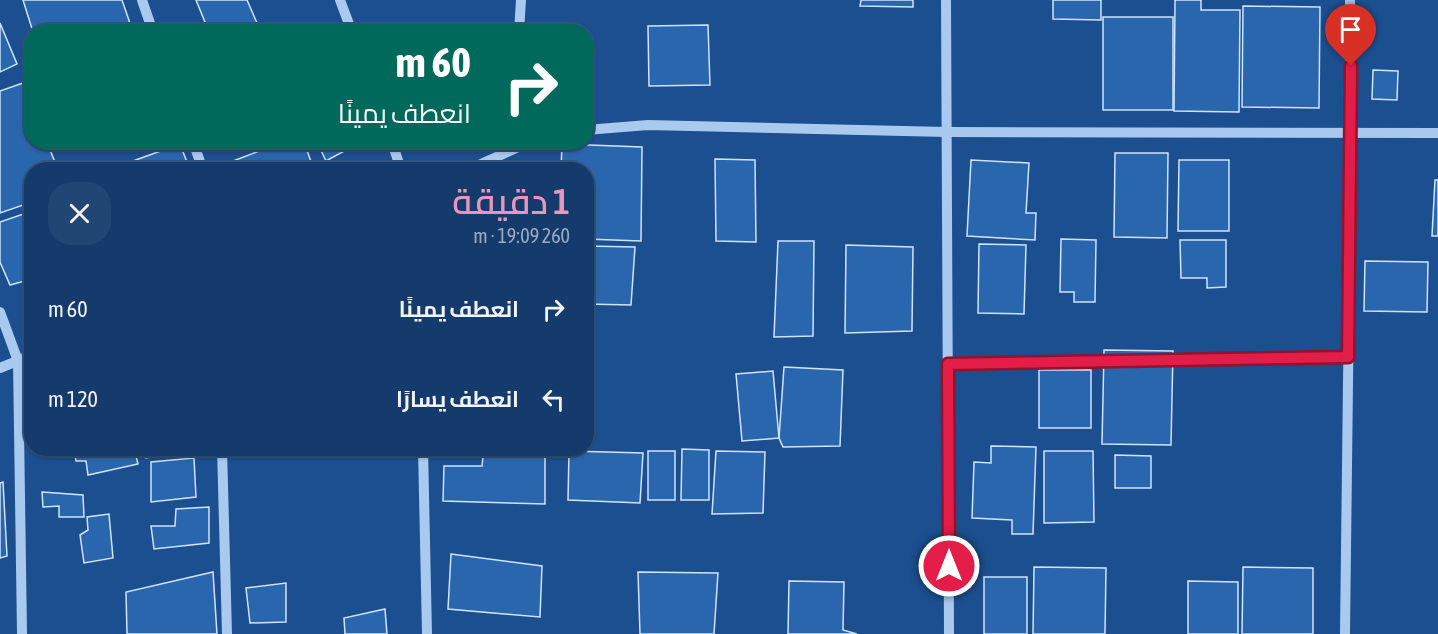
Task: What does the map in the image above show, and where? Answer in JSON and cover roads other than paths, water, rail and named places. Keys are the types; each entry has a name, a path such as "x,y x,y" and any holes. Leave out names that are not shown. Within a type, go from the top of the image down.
{"street":[{"path":"142,0 150,24"},
{"path":"340,0 349,24"},
{"path":"520,24 521,0"},
{"path":"946,0 950,634"},
{"path":"1345,634 1351,132 1350,0"},
{"path":"594,129 648,125 947,132 1438,133"},
{"path":"496,157 497,150"},
{"path":"485,162 511,150"},
{"path":"0,312 18,361 22,634"},
{"path":"948,364 1348,357"},
{"path":"0,368 24,358"},
{"path":"222,456 227,634"},
{"path":"423,456 427,634"}]}
